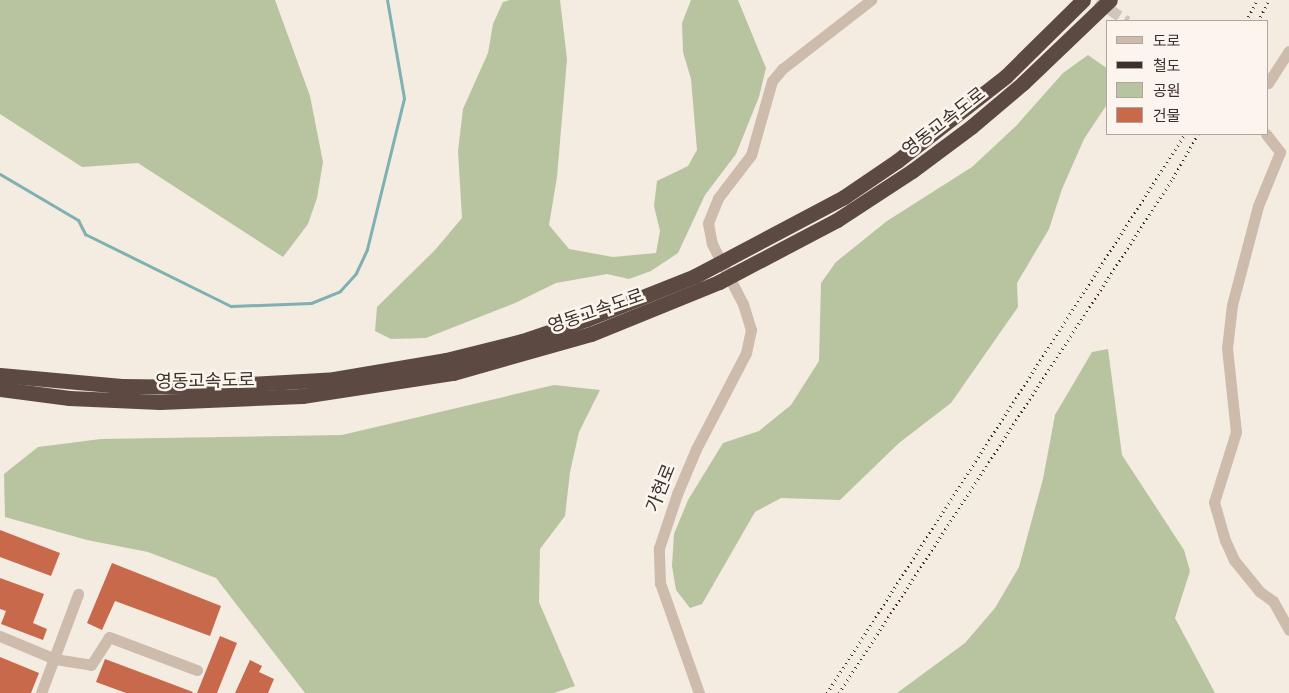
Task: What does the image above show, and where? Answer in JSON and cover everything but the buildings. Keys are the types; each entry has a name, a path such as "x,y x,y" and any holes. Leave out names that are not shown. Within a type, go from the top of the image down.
{"highway":[{"name":"영동고속도로","path":"0,375 113,386 197,387 334,379 446,360 522,341 587,319 696,276 844,197 897,161 1006,76 1084,0"},
{"name":"영동고속도로","path":"0,389 69,398 160,402 302,396 453,373 591,334 719,282 837,220 912,171 971,127 1023,83 1110,0"}],"street":[{"name":"가현로","path":"699,693 660,583 659,548 665,524 696,449 746,353 751,330 743,304 712,244 708,223 718,198 751,155 772,81 782,69 871,0"},
{"path":"1269,81 1289,51"},
{"path":"1267,135 1280,152 1253,222 1232,305 1227,348 1236,432 1214,502 1224,540 1234,560 1259,591 1273,601 1289,630"},
{"path":"41,693 78,594"},
{"path":"0,636 55,659 91,666 109,637 197,670"}],"green space":[{"path":"0,0 275,0 310,96 323,162 317,198 308,224 283,257 138,163 82,167 0,114"},
{"path":"510,0 560,0 567,59 557,177 549,225 569,249 613,257 656,253 660,231 654,206 657,181 688,166 697,150 691,79 683,52 682,23 691,0 738,0 766,68 759,97 736,154 705,195 678,253 651,271 629,279 607,274 556,283 515,303 426,338 391,339 375,331 377,307 435,250 462,218 458,151 463,109 488,53 493,24 503,2"},
{"path":"1088,55 1106,68 1106,106 1084,139 1062,189 1049,229 1017,283 1018,307 951,403 899,443 840,500 781,498 755,512 702,604 690,608 676,590 672,566 674,534 688,500 723,443 759,431 791,405 819,361 821,283 836,262 887,221 972,167 1016,126 1063,73"},
{"path":"1108,349 1122,455 1184,550 1190,571 1175,618 1215,693 897,693 965,643 995,608 1019,567 1043,479 1055,415 1092,352"},
{"path":"554,385 600,390 579,432 570,472 565,516 540,549 539,602 575,686 554,693 305,693 216,578 148,552 87,540 5,517 4,474 38,447 101,439 342,435"}],"waterway":[{"path":"0,174 78,220 85,234 231,306 311,303 340,291 356,273 367,249 404,98 387,0"}],"tunnel":[{"path":"1097,0 1126,20"}],"railway":[{"path":"1247,20 1257,0"},
{"path":"1259,20 1269,0"},
{"path":"827,693 1184,135"},
{"path":"839,693 1173,178 1197,135"}]}
